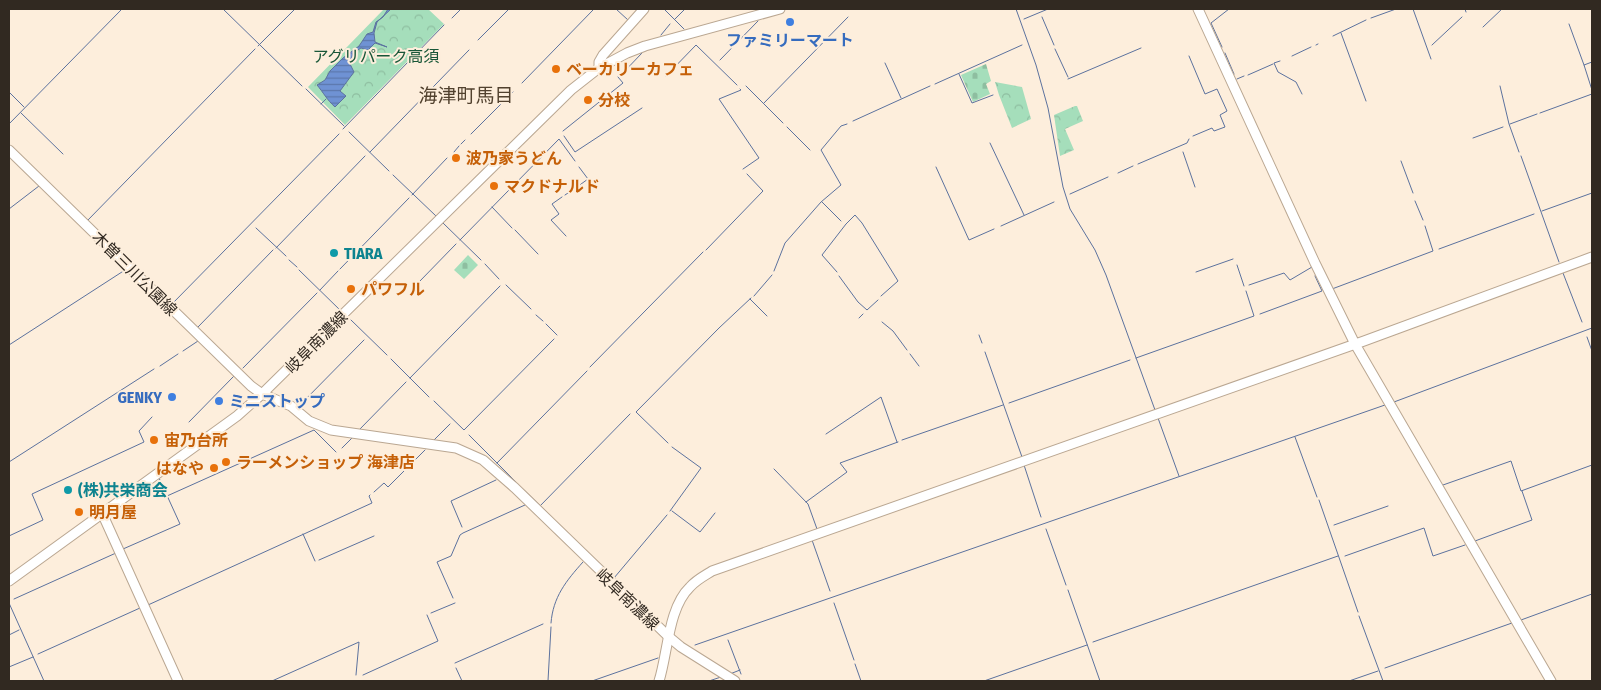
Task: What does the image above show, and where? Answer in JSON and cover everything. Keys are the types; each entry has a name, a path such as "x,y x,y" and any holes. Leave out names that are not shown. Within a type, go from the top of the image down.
{"street":[{"path":"599,68 599,62 603,55 644,9"},
{"name":"岐阜南濃線","path":"735,681 669,638 515,488 483,460 465,451 438,444 331,430 308,421 291,406 262,394 566,95 599,68 645,46 780,9"},
{"path":"1198,9 1319,272 1355,344 1551,681"},
{"name":"木曽三川公園線","path":"9,150 251,386 262,394"},
{"path":"659,681 680,600 693,584 712,571 1355,344 1592,257"},
{"path":"9,581 237,416 262,394"},
{"path":"102,513 178,681"}],"green space":[{"name":"アグリパーク高須","path":"384,9 428,9 444,24 345,125 308,87"},
{"path":"986,64 991,81 986,84 990,94 973,102 961,75"},
{"path":"995,82 1022,87 1031,119 1012,128"},
{"path":"1077,106 1083,121 1065,129 1074,150 1060,156 1054,115"},
{"path":"468,255 478,265 464,279 454,270"}],"water":[{"path":"380,19 377,22 374,33 375,42 387,47 375,43 368,50 361,48 353,53 350,64 354,72 340,91 346,96 335,107 317,85 325,80 330,71 343,58 359,46 367,34 373,32 376,22"}],"waterway":[{"path":"9,124 122,9"},
{"path":"223,9 302,86"},
{"path":"258,46 295,9"},
{"path":"452,18 461,9"},
{"path":"478,40 509,9"},
{"path":"522,83 594,9"},
{"path":"616,9 628,20"},
{"path":"664,9 684,29"},
{"path":"675,19 685,9"},
{"path":"1016,9 1036,65 1048,108 1063,187 1070,209 1095,250 1106,275 1155,410"},
{"path":"1024,19 1048,9"},
{"path":"1222,47 1211,23 1229,9"},
{"path":"1371,18 1396,9"},
{"path":"1413,9 1431,59"},
{"path":"1483,27 1502,9"},
{"path":"764,103 848,17"},
{"path":"1042,17 1054,45"},
{"path":"1432,45 1462,17"},
{"path":"1333,36 1366,20"},
{"path":"720,60 758,21"},
{"path":"661,35 670,24"},
{"path":"1569,24 1584,65"},
{"path":"343,129 444,25"},
{"path":"1341,33 1366,101"},
{"path":"666,76 696,45 737,85"},
{"path":"935,84 1022,45"},
{"path":"1292,56 1311,47"},
{"path":"1068,79 1141,48"},
{"path":"88,220 255,49"},
{"path":"1055,49 1068,77"},
{"path":"370,152 469,50"},
{"path":"621,75 642,53"},
{"path":"1225,53 1234,74"},
{"path":"1189,56 1205,94 1217,89 1227,111 1220,115 1225,127 1214,131 1212,128 1193,136"},
{"path":"1280,61 1274,63 1278,72 1296,82 1302,94"},
{"path":"1592,62 1584,65 1592,90"},
{"path":"885,63 901,98"},
{"path":"1248,75 1273,64"},
{"path":"959,74 972,103 993,95"},
{"path":"1237,79 1244,76"},
{"path":"563,131 623,83 618,77"},
{"path":"746,86 783,123"},
{"path":"853,121 930,86"},
{"path":"1500,86 1509,124 1519,152"},
{"path":"306,89 344,126"},
{"path":"740,89 719,99 759,158 743,169"},
{"path":"9,92 24,107"},
{"path":"471,134 513,92"},
{"path":"1540,113 1592,94"},
{"path":"321,104 326,99"},
{"path":"564,136 575,152 642,108"},
{"path":"21,113 63,154"},
{"path":"1510,124 1537,114"},
{"path":"774,271 785,243 821,202 841,185 821,150 841,126 847,124"},
{"path":"787,127 810,150"},
{"path":"1473,138 1503,127"},
{"path":"349,132 389,171"},
{"path":"173,303 339,134"},
{"path":"460,240 559,139 575,161"},
{"path":"1138,164 1187,143 1189,139"},
{"path":"461,144 465,140"},
{"path":"990,143 1024,215"},
{"path":"454,152 459,146"},
{"path":"1183,152 1195,187"},
{"path":"276,248 365,156"},
{"path":"1521,156 1559,262"},
{"path":"412,195 447,158"},
{"path":"1401,161 1413,193"},
{"path":"1118,173 1133,166"},
{"path":"577,187 588,179 579,167"},
{"path":"936,167 969,240 994,229"},
{"path":"706,250 763,191 747,174"},
{"path":"393,175 436,216"},
{"path":"1070,194 1108,177"},
{"path":"9,209 39,186"},
{"path":"565,195 574,189"},
{"path":"1542,211 1592,193"},
{"path":"562,197 552,204 559,214 551,220 566,236"},
{"path":"340,269 409,198"},
{"path":"1415,201 1423,220"},
{"path":"822,202 841,221"},
{"path":"1001,226 1054,202"},
{"path":"492,207 512,228"},
{"path":"1439,249 1534,214"},
{"path":"837,272 822,255 855,215 898,281 881,296"},
{"path":"443,223 481,260"},
{"path":"1332,289 1433,251 1425,226"},
{"path":"256,228 286,256"},
{"path":"515,230 538,254"},
{"path":"419,282 456,244"},
{"path":"198,327 273,250"},
{"path":"590,367 703,252"},
{"path":"1196,272 1233,259"},
{"path":"289,260 297,267"},
{"path":"485,264 499,279"},
{"path":"1237,265 1244,286"},
{"path":"1249,285 1284,273 1290,280 1312,267"},
{"path":"9,345 125,270"},
{"path":"299,270 341,311"},
{"path":"320,290 338,271"},
{"path":"1563,273 1582,322"},
{"path":"754,296 772,275"},
{"path":"839,276 858,302 867,310 878,300"},
{"path":"1260,314 1322,291 1315,276"},
{"path":"506,285 531,309"},
{"path":"410,378 500,286"},
{"path":"1136,358 1254,316 1246,291"},
{"path":"243,368 317,293"},
{"path":"668,443 636,412 751,298"},
{"path":"750,299 767,316"},
{"path":"859,318 863,314"},
{"path":"536,315 543,321"},
{"path":"351,320 387,355"},
{"path":"882,322 893,331 907,350"},
{"path":"546,324 557,335"},
{"path":"1394,402 1592,328"},
{"path":"979,335 982,343"},
{"path":"1587,337 1592,351"},
{"path":"434,401 464,430 554,339"},
{"path":"298,407 364,340"},
{"path":"183,351 198,341"},
{"path":"985,352 1022,457"},
{"path":"160,366 178,354"},
{"path":"910,354 919,366"},
{"path":"391,359 429,397"},
{"path":"1009,403 1130,360"},
{"path":"9,462 154,369"},
{"path":"497,463 587,371"},
{"path":"189,422 234,376"},
{"path":"360,429 406,382"},
{"path":"826,434 881,397 897,442"},
{"path":"902,440 1003,405"},
{"path":"695,645 1385,405"},
{"path":"540,506 630,414"},
{"path":"9,536 43,520 32,494 144,442 139,431 152,417"},
{"path":"1158,418 1179,476"},
{"path":"434,440 450,424"},
{"path":"167,496 314,430 336,452"},
{"path":"469,435 516,482"},
{"path":"1295,437 1317,497"},
{"path":"342,448 352,438"},
{"path":"806,502 847,472 840,463 898,442"},
{"path":"670,511 701,468 672,447"},
{"path":"374,492 384,483 388,487 425,450"},
{"path":"1443,485 1511,461 1521,491 1592,465"},
{"path":"1024,465 1041,517"},
{"path":"774,469 808,504 817,529"},
{"path":"123,549 180,524 159,478 150,484"},
{"path":"462,527 451,501 496,480"},
{"path":"521,487 559,524"},
{"path":"1475,541 1532,520 1522,491"},
{"path":"112,512 140,492"},
{"path":"148,605 372,503 370,495"},
{"path":"1319,500 1358,612"},
{"path":"453,598 437,562 451,556 460,535 463,533 525,505"},
{"path":"1334,525 1388,506"},
{"path":"672,511 700,532 715,513"},
{"path":"614,578 667,515"},
{"path":"9,586 99,521"},
{"path":"1345,556 1424,528 1433,556 1465,545"},
{"path":"564,529 584,549"},
{"path":"1046,529 1066,585"},
{"path":"303,534 315,561"},
{"path":"319,560 374,536"},
{"path":"812,540 830,591"},
{"path":"14,599 116,553"},
{"path":"1093,642 1338,556"},
{"path":"551,623 554,605 561,590 583,562"},
{"path":"1068,590 1100,681"},
{"path":"1521,620 1592,594"},
{"path":"9,603 44,681"},
{"path":"431,613 455,603"},
{"path":"834,603 854,660"},
{"path":"38,654 140,608"},
{"path":"363,675 438,641 427,615"},
{"path":"1359,616 1383,681"},
{"path":"1385,668 1512,623"},
{"path":"455,663 543,624"},
{"path":"548,681 551,627"},
{"path":"9,635 19,630"},
{"path":"728,640 741,674"},
{"path":"272,681 359,642 356,675"},
{"path":"984,681 1087,645"},
{"path":"9,667 33,657"},
{"path":"592,681 658,658"},
{"path":"855,664 861,681"},
{"path":"456,668 462,681"},
{"path":"730,674 740,670"},
{"path":"1349,681 1378,671"},
{"path":"709,681 721,677"}],"place":[{"name":"ファミリーマート","path":"790,22"},
{"name":"ベーカリーカフェ","path":"556,69"},
{"name":"分校","path":"588,100"},
{"name":"波乃家うどん","path":"456,158"},
{"name":"マクドナルド","path":"494,186"},
{"name":"TIARA","path":"334,253"},
{"name":"パワフル","path":"351,289"},
{"name":"GENKY","path":"172,397"},
{"name":"ミニストップ","path":"219,401"},
{"name":"宙乃台所","path":"154,440"},
{"name":"ラーメンショップ 海津店","path":"226,462"},
{"name":"はなや","path":"214,468"},
{"name":"(株)共栄商会","path":"68,490"},
{"name":"明月屋","path":"79,512"}],"district":[{"name":"海津町馬目","path":"466,95"}]}
